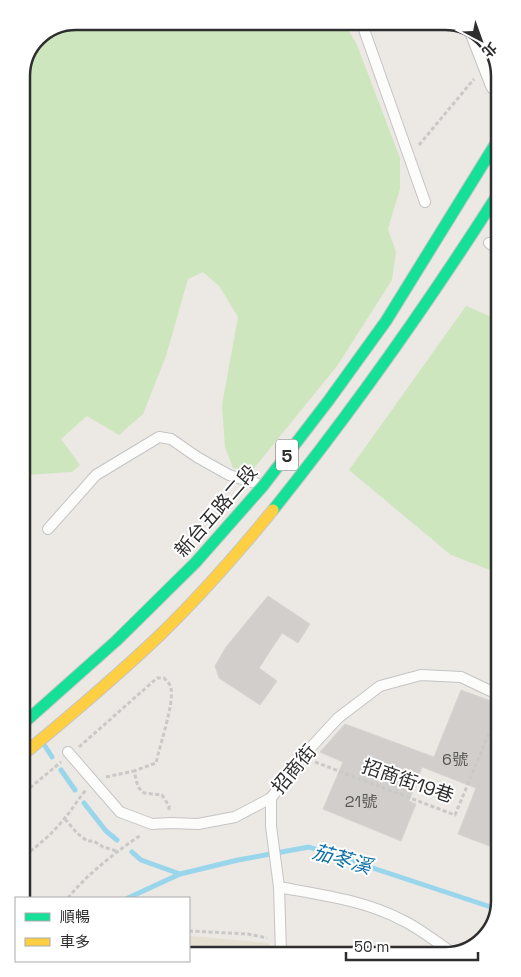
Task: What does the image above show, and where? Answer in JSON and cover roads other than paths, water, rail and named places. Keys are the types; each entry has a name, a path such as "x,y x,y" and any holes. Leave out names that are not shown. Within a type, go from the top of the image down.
{"main road":[{"name":"新台五路二段","path":"30,717 116,640 190,568 263,486 329,400 386,321 491,151"},
{"name":"5","path":"30,749 108,683 180,615 264,522 385,363 491,206"}],"street":[{"path":"483,51 490,66"}],"lane":[{"path":"364,30 425,202"},
{"path":"48,529 96,475 159,437 172,439 197,457 229,474 263,486"},
{"name":"招商街","path":"69,754 120,812 152,824 198,824 234,817 271,798 303,756 338,718 380,686 421,675 461,677 491,691"},
{"path":"271,798 271,826 279,887 280,947"},
{"path":"279,887 342,899 371,907 402,920 443,947"}],"waterway":[{"path":"45,746 52,757"},
{"path":"61,770 75,790"},
{"path":"84,803 106,831 117,840"},
{"name":"茄苳溪","path":"130,897 180,874 238,860 309,847 491,907"},
{"path":"132,852 141,860 180,874"}]}
